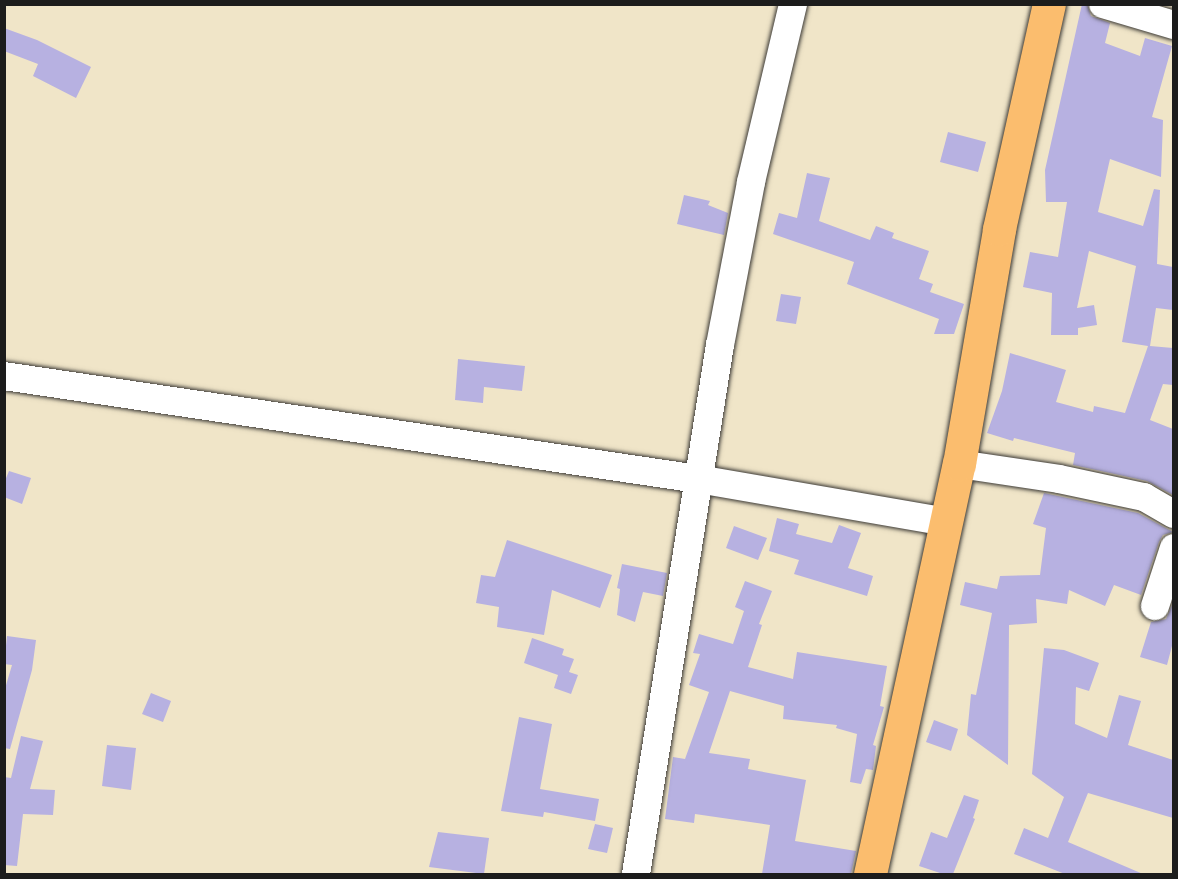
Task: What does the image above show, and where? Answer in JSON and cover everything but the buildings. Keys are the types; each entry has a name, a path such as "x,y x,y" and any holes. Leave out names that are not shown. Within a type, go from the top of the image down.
{"main road":[{"path":"870,874 959,464 999,229 1049,4"}],"street":[{"path":"636,874 698,478 751,182 793,4"},
{"path":"1103,4 1173,26"},
{"path":"4,376 698,478 946,522"},
{"path":"959,464 1059,479 1144,497 1173,514"},
{"path":"1155,606 1173,548"}]}
